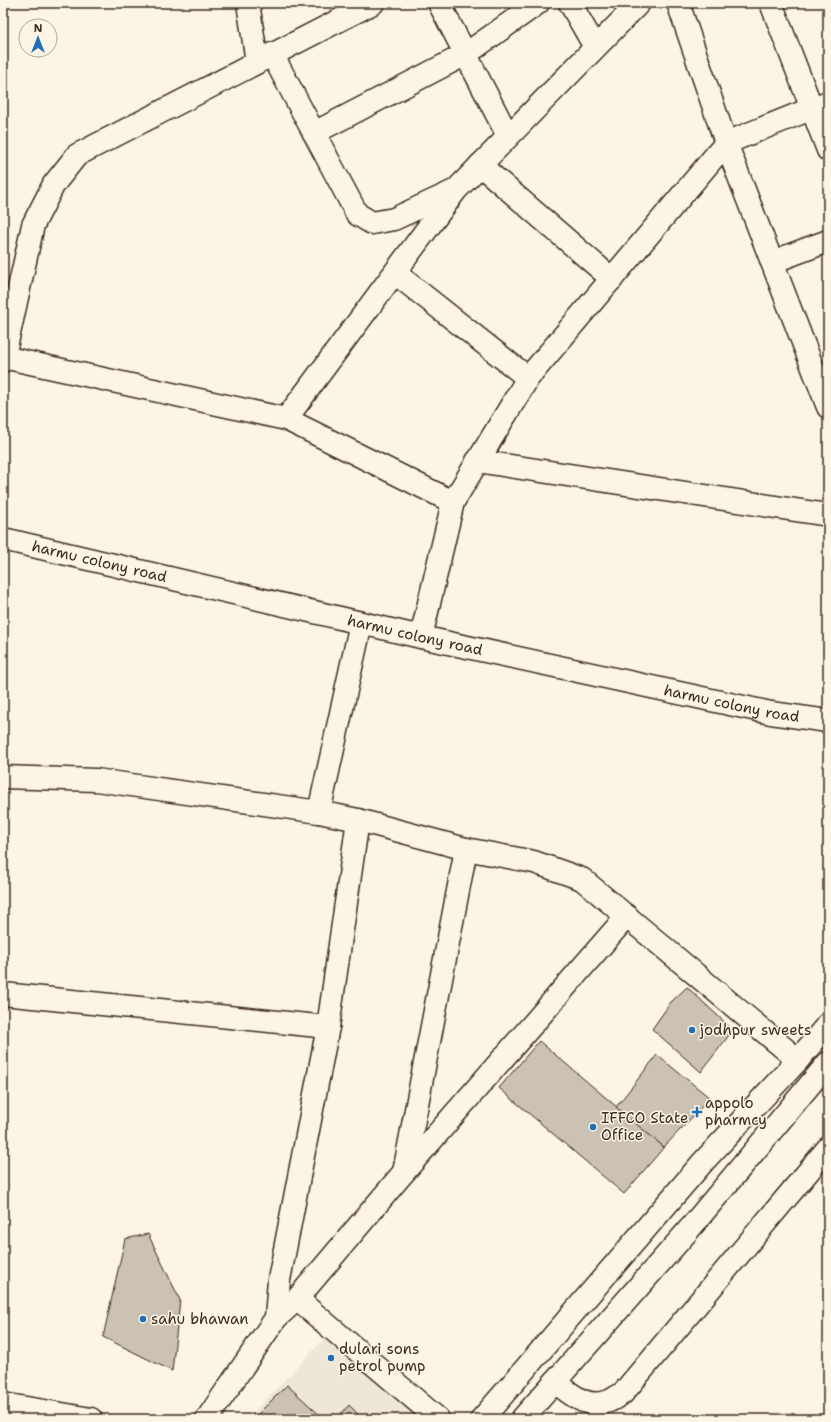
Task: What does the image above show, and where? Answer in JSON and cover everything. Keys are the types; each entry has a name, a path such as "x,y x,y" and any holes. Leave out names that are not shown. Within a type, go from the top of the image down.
{"street":[{"path":"248,3 265,58 314,133 357,214 372,223 394,219 456,190"},
{"path":"373,3 77,155 54,184 33,225 3,359 286,419 453,502"},
{"path":"439,3 508,136"},
{"path":"314,133 466,54 538,3"},
{"path":"570,3 595,47"},
{"path":"286,419 456,190 639,3"},
{"path":"772,3 820,105 828,150"},
{"path":"683,5 726,143 827,402"},
{"path":"421,637 453,502 528,378 726,143 820,105"},
{"path":"480,165 612,279"},
{"path":"772,262 828,241"},
{"path":"395,273 528,378"},
{"path":"477,461 828,515"},
{"name":"harmu colony road","path":"3,539 421,637 771,713 828,721"},
{"path":"319,812 362,622"},
{"path":"3,777 96,780 319,812 358,820 466,849 534,862 582,879 798,1060"},
{"path":"276,1318 279,1280 328,1027 358,820"},
{"path":"404,1172 466,849"},
{"path":"207,1419 276,1318 297,1298 404,1172 627,916"},
{"path":"3,994 328,1027"},
{"path":"482,1419 704,1162 798,1060 828,1024"},
{"path":"522,1419 686,1233 828,1063"},
{"path":"555,1382 584,1402 596,1404 608,1402 623,1394 828,1148"},
{"path":"297,1298 438,1419"},
{"path":"3,1404 91,1419"}],"shaded area":[{"name":"dulari sons petrol pump","path":"329,1334 430,1419 247,1419"}],"building":[{"name":"jodhpur sweets","path":"687,987 733,1030 701,1072 652,1029 671,1002"},
{"name":"IFFCO State Office","path":"539,1041 664,1147 624,1194 499,1088"},
{"path":"657,1055 710,1098 664,1147 616,1107"},
{"name":"sahu bhawan","path":"148,1234 180,1300 172,1371 103,1337 125,1239"},
{"path":"287,1385 324,1419 263,1419 258,1414"},
{"path":"349,1405 359,1415 356,1419 336,1419"}],"place":[{"name":"jodhpur sweets","path":"692,1030"},
{"name":"appolo pharmcy","path":"697,1112"},
{"name":"IFFCO State Office","path":"593,1127"},
{"name":"sahu bhawan","path":"143,1319"},
{"name":"dulari sons petrol pump","path":"331,1358"}]}
